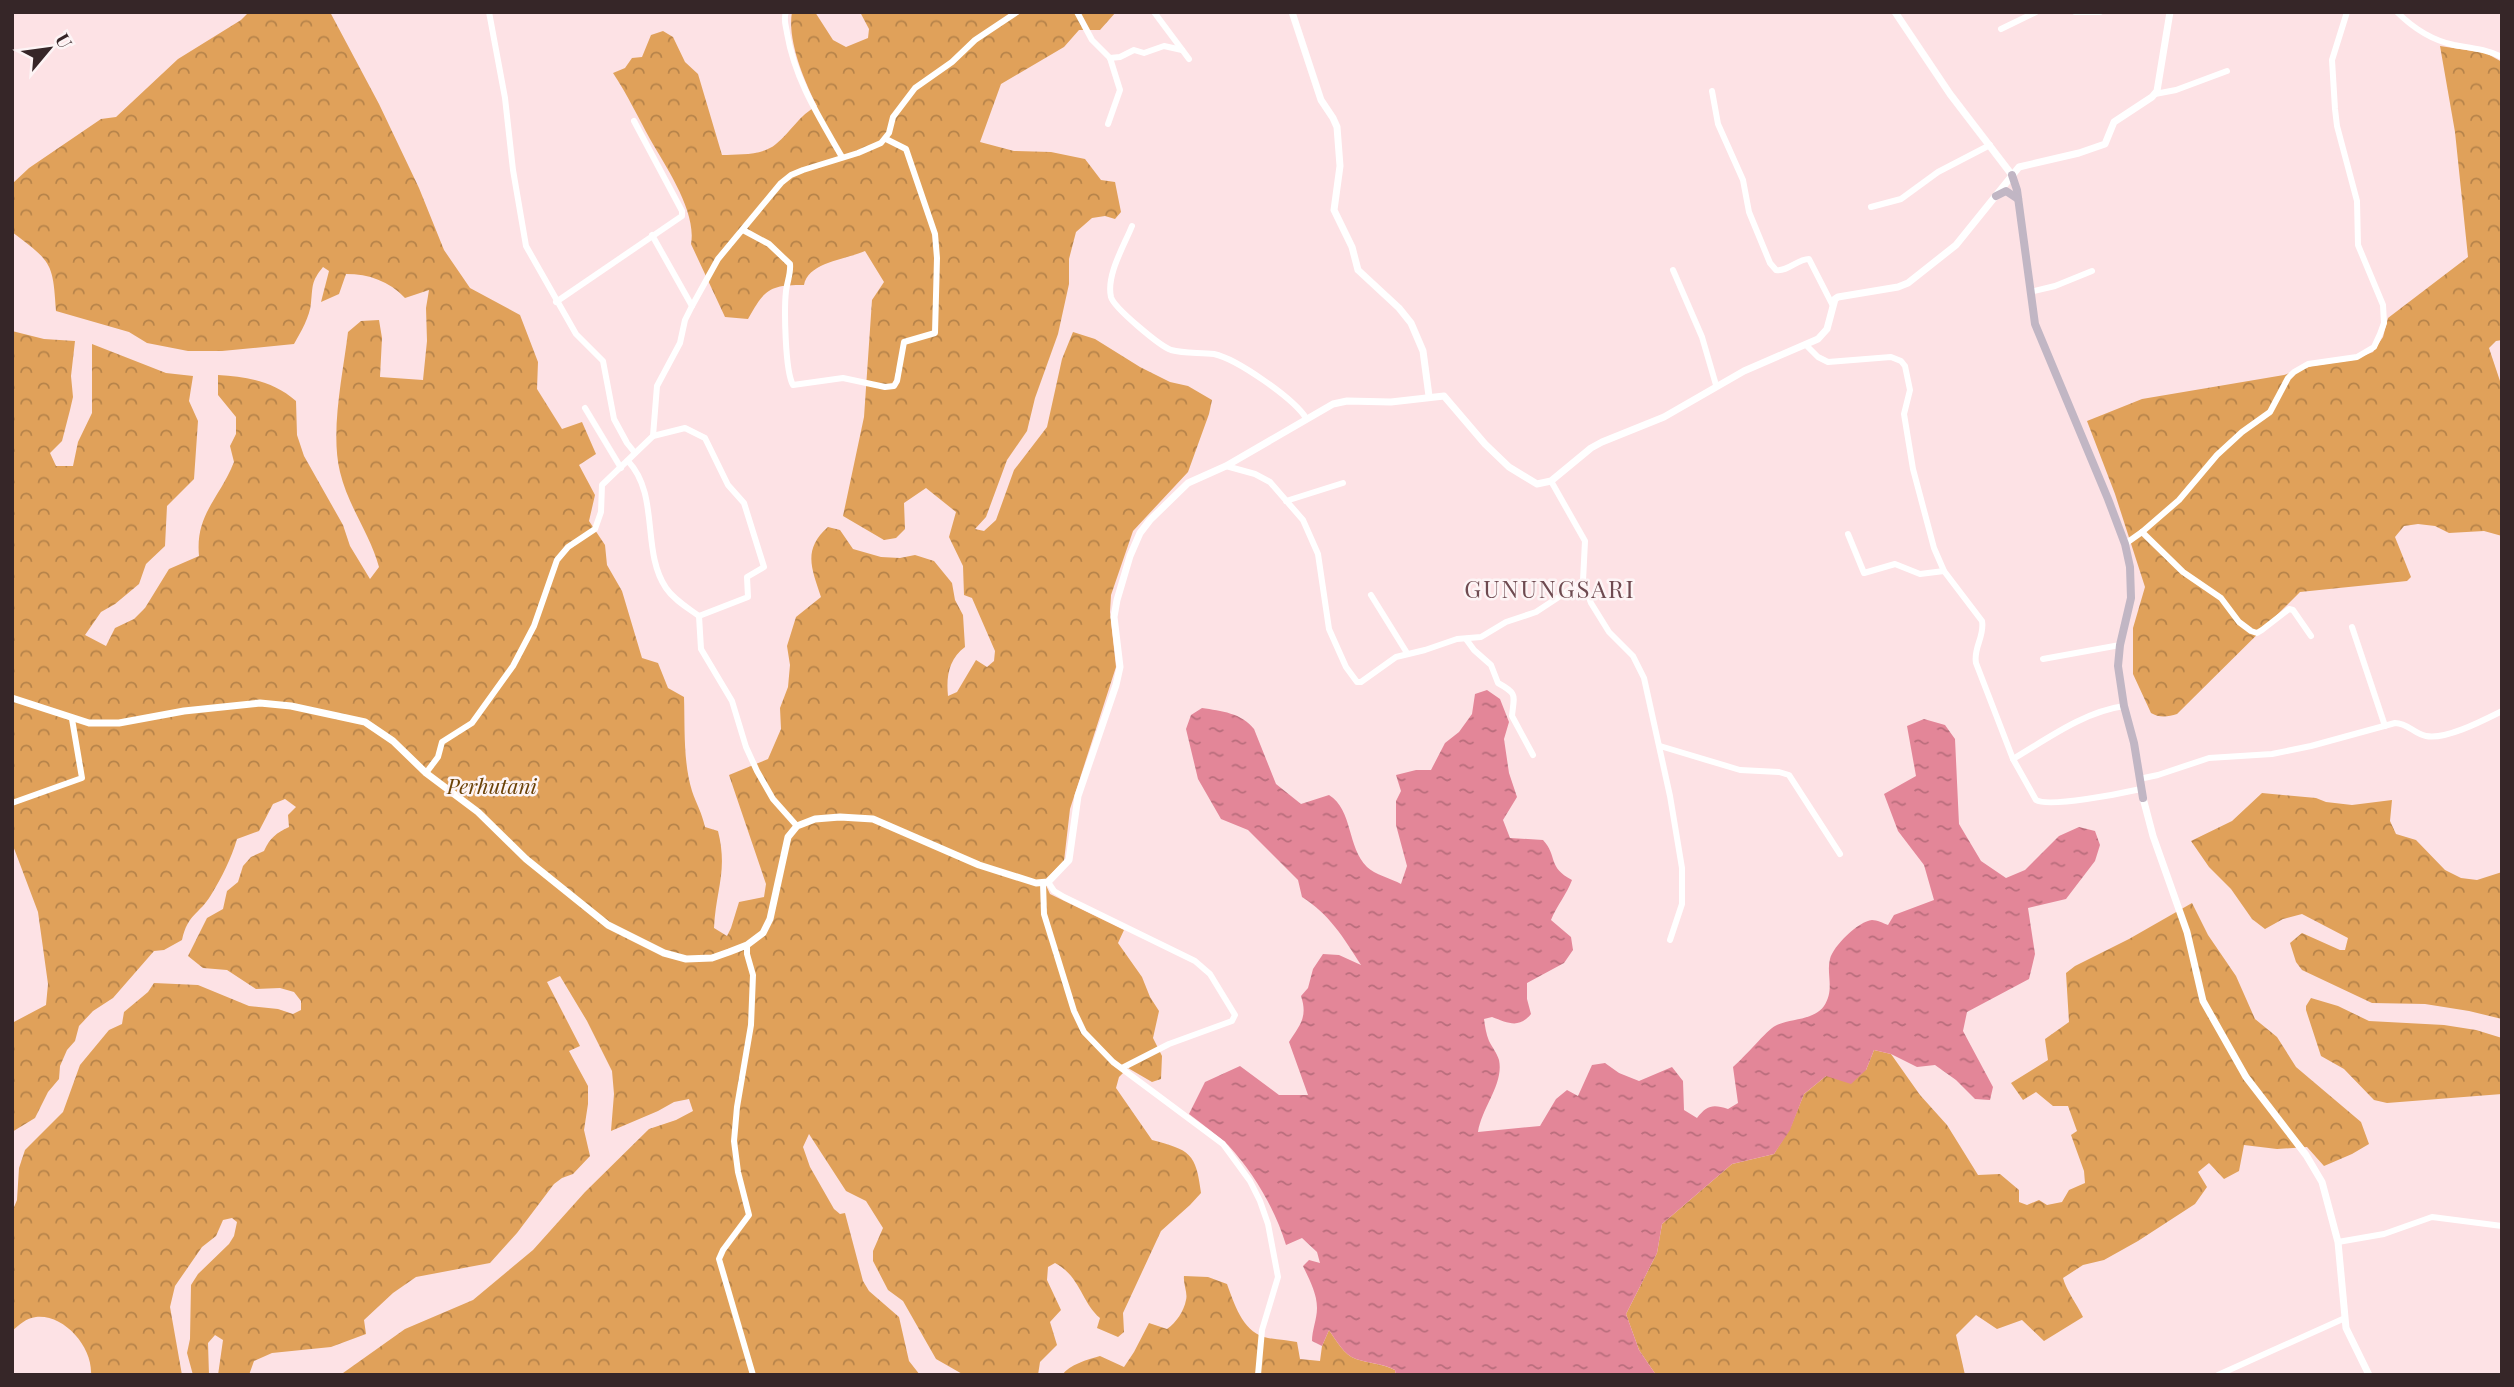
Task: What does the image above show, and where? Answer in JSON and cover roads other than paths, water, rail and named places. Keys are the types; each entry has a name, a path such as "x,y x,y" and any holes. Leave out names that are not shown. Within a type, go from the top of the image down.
{"main road":[{"path":"2012,175 2018,199 2029,292 2039,336 2079,425 2125,544 2133,583 2118,666 2143,793"},
{"path":"1996,196 2006,191 2018,199"}],"street":[{"path":"489,12 505,98 526,246 576,334 603,361 614,419 635,453"},
{"path":"786,12 784,19 789,45 800,83 842,157"},
{"path":"653,436 657,386 680,343 685,320 692,306 718,259 781,183 791,175 858,153 886,139 893,117 915,88 952,62 975,40 1017,12"},
{"path":"1077,12 1096,45 1110,58 1120,90 1108,124"},
{"path":"1154,12 1189,59"},
{"path":"1292,12 1321,100 1336,127 1340,166 1334,210 1352,247 1358,270 1399,308 1411,323 1423,351 1429,396"},
{"path":"1895,12 1943,84 2012,175"},
{"path":"2001,29 2036,12"},
{"path":"2075,12 2100,12"},
{"path":"2155,94 2160,80 2171,12"},
{"path":"2125,544 2179,500 2217,455 2242,432 2270,412 2294,372 2308,364 2357,357 2374,347 2380,334 2384,323 2383,305 2358,245 2357,201 2337,127 2335,109 2332,60 2347,12"},
{"path":"2397,12 2412,26 2435,39 2502,57"},
{"path":"1110,58 1120,57 1134,50 1144,53 1164,46 1182,50"},
{"path":"1258,1375 1262,1330 1277,1284 1276,1264 1264,1210 1251,1181 1223,1144 1122,1068 1092,1041 1080,1024 1044,914 1046,882 1069,860 1077,796 1116,685 1119,659 1114,617 1117,600 1135,542 1150,520 1188,483 1226,466 1306,418 1339,402 1391,402 1444,396 1485,444 1509,467 1537,484 1551,481 1591,448 1664,417 1716,385 1818,339 1827,329 1835,299 1842,295 1898,287 1908,283 1948,253 2024,164 2079,153 2105,144 2114,122 2155,94 2176,90 2227,71"},
{"path":"1712,91 1718,124 1743,180 1749,212 1770,263 1776,270 1782,271 1802,259 1809,259 1833,306"},
{"path":"556,302 652,235 680,219 683,214 634,121"},
{"path":"743,230 769,244 790,264 786,323 788,363 793,385 843,378 885,387 894,386 904,342 935,333 937,258 934,234 906,149 886,139"},
{"path":"1871,207 1901,199 1938,172 1990,145"},
{"path":"1132,226 1113,275 1111,294 1115,306 1170,349 1216,355 1241,366 1296,405 1306,418"},
{"path":"652,235 692,306"},
{"path":"1673,270 1702,337 1716,385"},
{"path":"2029,292 2055,286 2092,271"},
{"path":"1806,345 1818,357 1828,362 1891,357 1905,366 1910,390 1904,414 1913,469 1934,548 1944,571 1982,621 1983,632 1975,653 1976,663 2013,759 2039,803 2143,793 2153,836 2188,932 2203,1001 2246,1077 2314,1165 2322,1182 2338,1242 2349,1336 2369,1375"},
{"path":"585,408 621,468"},
{"path":"426,774 438,757 442,742 471,723 513,666 534,626 554,564 568,547 595,529 601,512 602,485 653,436 685,428 705,438 728,485 744,503 764,567 747,576 748,597 699,616"},
{"path":"628,461 641,480 660,578 677,601 699,616"},
{"path":"1226,466 1255,474 1270,482 1303,520 1315,545 1329,629 1354,681 1360,682 1396,657 1457,639 1481,637 1506,622 1536,612 1583,581"},
{"path":"1551,481 1585,541 1583,581 1599,616 1609,632 1633,656 1641,671 1660,746 1682,868 1682,904 1670,940"},
{"path":"1286,501 1343,483"},
{"path":"2142,532 2183,572 2221,598 2250,632 2257,633 2289,609 2293,610 2311,636"},
{"path":"1848,534 1864,573 1895,564 1920,574 1944,571"},
{"path":"1371,595 1408,653"},
{"path":"699,616 701,649 732,701 757,771 773,799 797,825"},
{"path":"2352,627 2385,726"},
{"path":"1466,639 1491,665 1499,684 1507,687 1514,695 1515,707 1512,716 1533,755"},
{"path":"2043,659 2120,645"},
{"path":"12,698 72,719 104,724 260,703 291,706 370,724 393,741 426,774 478,813 526,859 617,931 664,953 695,960 712,958 747,945 769,924 788,837 797,825 815,819 840,817 873,819 979,865 1046,882 1064,897 1195,961 1210,974 1235,1015 1232,1021 1169,1044 1122,1068"},
{"path":"2013,759 2073,724 2102,711 2124,706"},
{"path":"2140,779 2209,758 2272,754 2403,723 2424,736 2435,736 2468,727 2502,711"},
{"path":"12,803 67,786 82,778 72,719"},
{"path":"1660,746 1740,770 1789,775 1840,854"},
{"path":"747,945 752,975 751,1025 734,1141 748,1217 723,1250 719,1262 753,1375"},
{"path":"2338,1242 2384,1234 2432,1217 2502,1226"},
{"path":"2218,1375 2345,1318"}],"water":[{"path":"1487,690 1500,699 1509,722 1504,739 1509,773 1517,797 1503,820 1510,838 1543,840 1559,871 1572,880 1551,920 1571,937 1573,950 1564,963 1527,983 1531,1014 1527,1019 1513,1023 1492,1017 1484,1019 1487,1036 1498,1057 1500,1069 1496,1087 1478,1132 1540,1126 1556,1099 1567,1090 1578,1096 1592,1065 1605,1063 1619,1073 1639,1081 1672,1067 1683,1081 1684,1110 1697,1118 1711,1107 1728,1109 1738,1103 1733,1067 1775,1026 1808,1017 1824,1006 1830,988 1830,959 1841,941 1867,921 1874,920 1888,925 1894,915 1934,900 1924,865 1898,831 1884,794 1916,776 1907,726 1924,719 1945,725 1955,739 1959,824 1981,861 2006,878 2025,870 2059,836 2079,827 2095,831 2100,845 2095,861 2066,899 2028,908 2035,954 2029,979 1967,1012 1963,1031 1993,1087 1990,1100 1975,1099 1956,1080 1935,1065 1917,1067 1891,1054 1874,1050 1866,1070 1851,1084 1826,1076 1804,1094 1790,1130 1774,1154 1732,1164 1662,1224 1657,1253 1626,1314 1639,1350 1656,1375 1396,1375 1395,1370 1352,1357 1329,1330 1322,1346 1312,1341 1317,1302 1303,1266 1309,1260 1320,1263 1317,1252 1302,1238 1286,1245 1270,1205 1246,1167 1228,1145 1189,1114 1205,1082 1240,1066 1279,1095 1308,1095 1289,1042 1303,1015 1301,996 1308,988 1313,969 1323,954 1339,955 1361,965 1328,919 1302,897 1298,880 1248,830 1221,819 1198,779 1186,729 1191,715 1202,708 1243,719 1254,729 1276,784 1301,804 1329,795 1342,810 1356,849 1367,867 1401,884 1407,866 1396,825 1396,801 1401,791 1396,775 1416,770 1431,770 1445,743 1459,732 1472,714 1475,694"}],"district":[{"name":"GUNUNGSARI","path":"1550,590"}],"park label":[{"name":"Perhutani","path":"492,787"}]}
